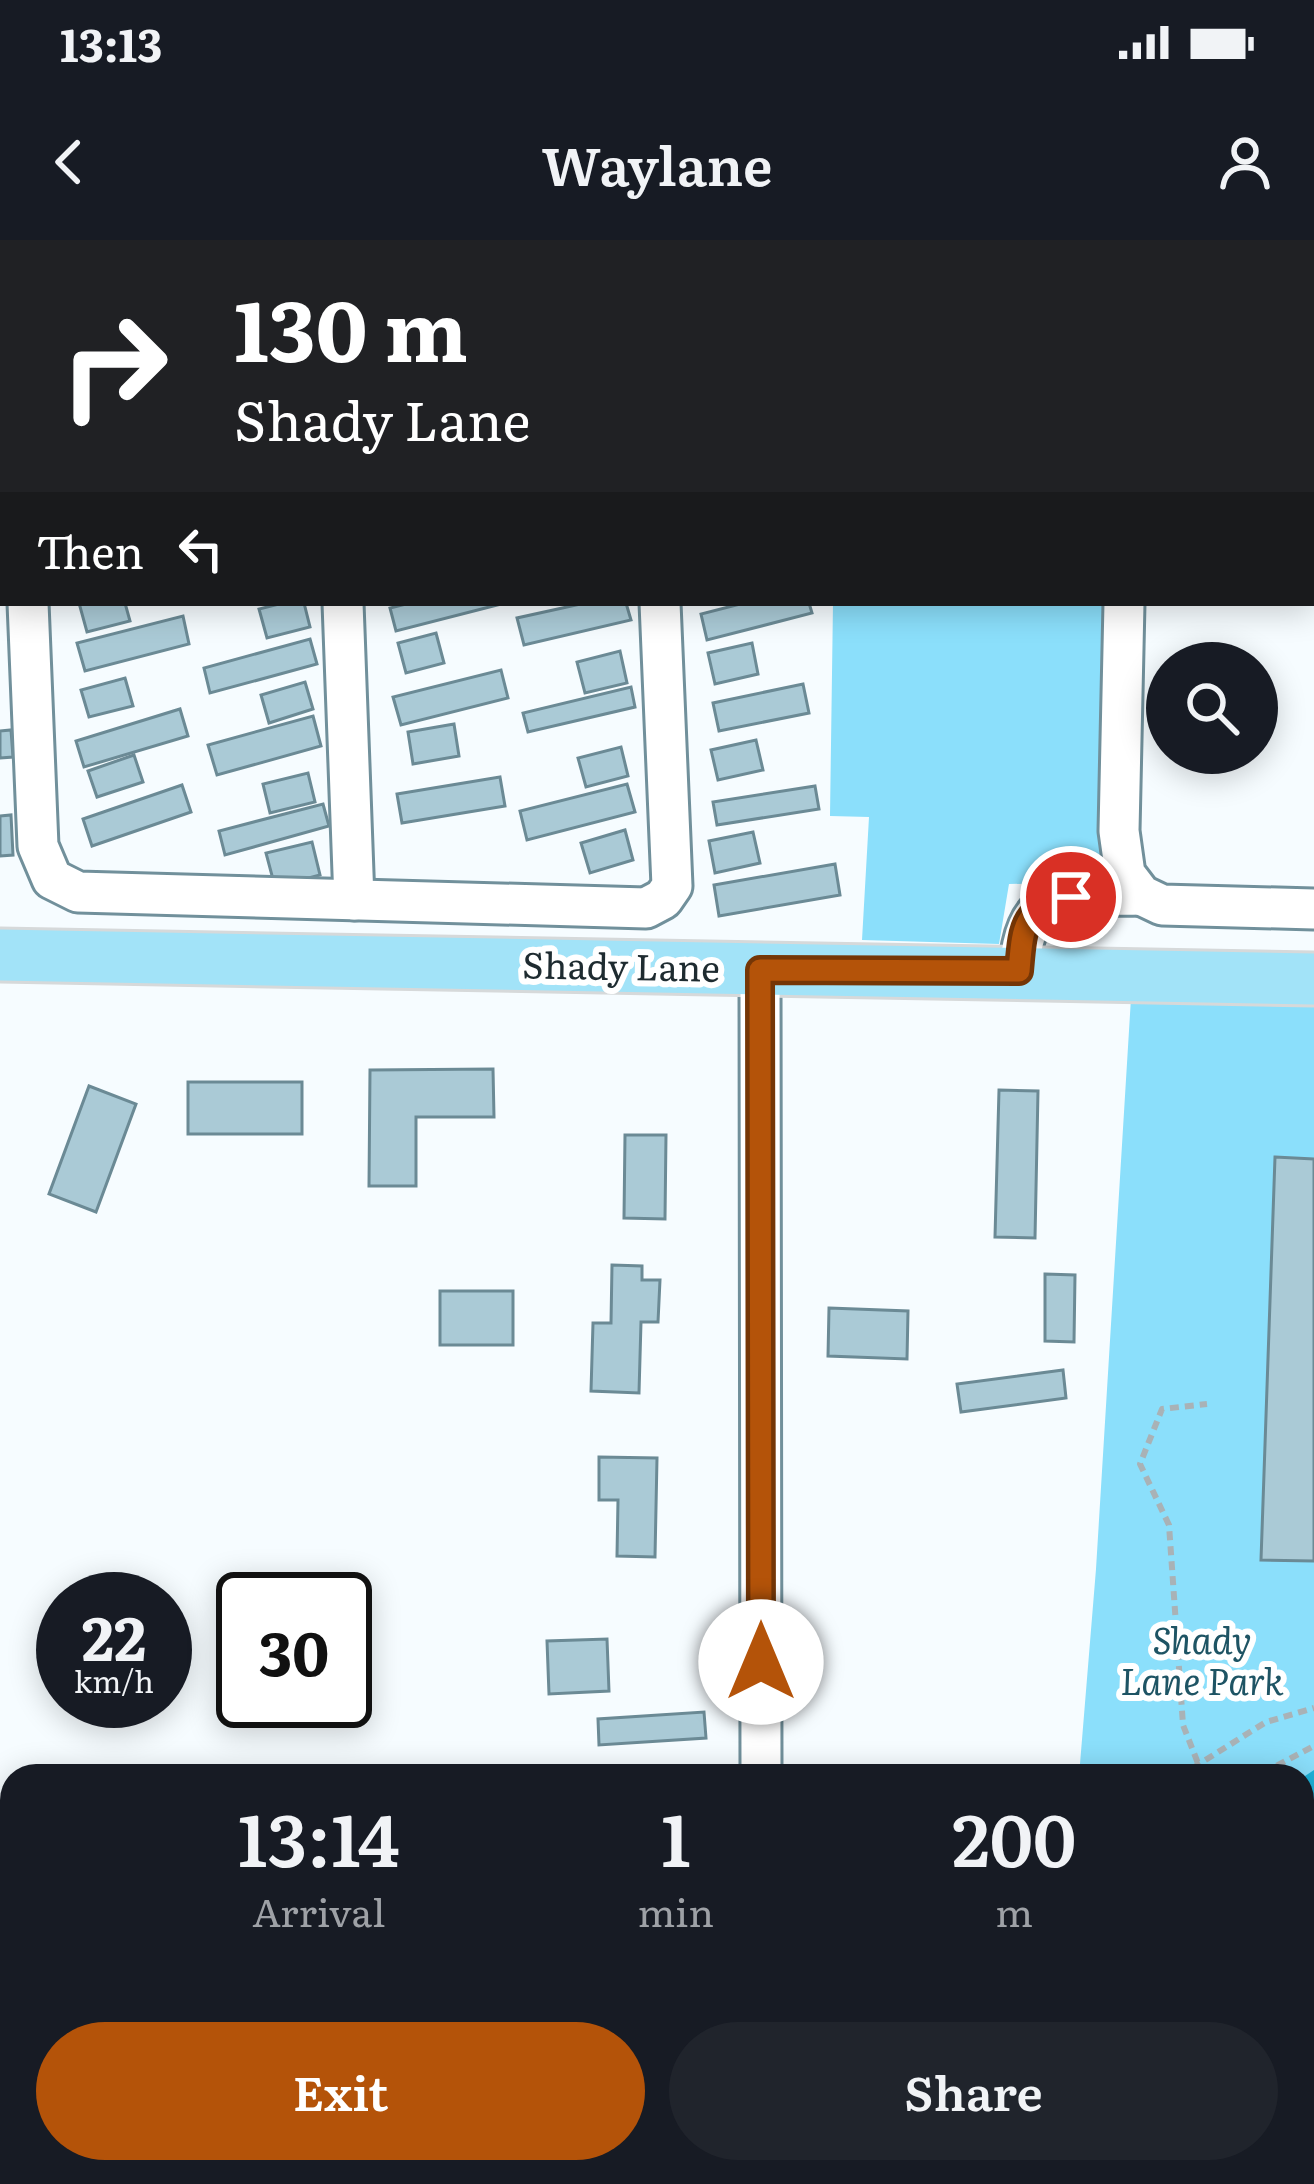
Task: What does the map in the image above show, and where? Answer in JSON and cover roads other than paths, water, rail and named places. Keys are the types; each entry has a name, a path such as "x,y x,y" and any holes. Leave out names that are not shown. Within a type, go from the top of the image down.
{"main road":[{"name":"Shady Lane","path":"0,955 1314,979"}],"street":[{"path":"28,606 38,846 52,879 78,892 646,908 663,899 672,886 661,606"},
{"path":"343,606 354,900"},
{"path":"1124,606 1119,831 1125,874 1141,895"},
{"path":"1019,971 1028,920 1042,904 1071,897 1141,895 1162,905 1314,909"},
{"path":"760,970 761,1764"}],"park label":[{"name":"Shady Lane Park","path":"1202,1662"}]}
